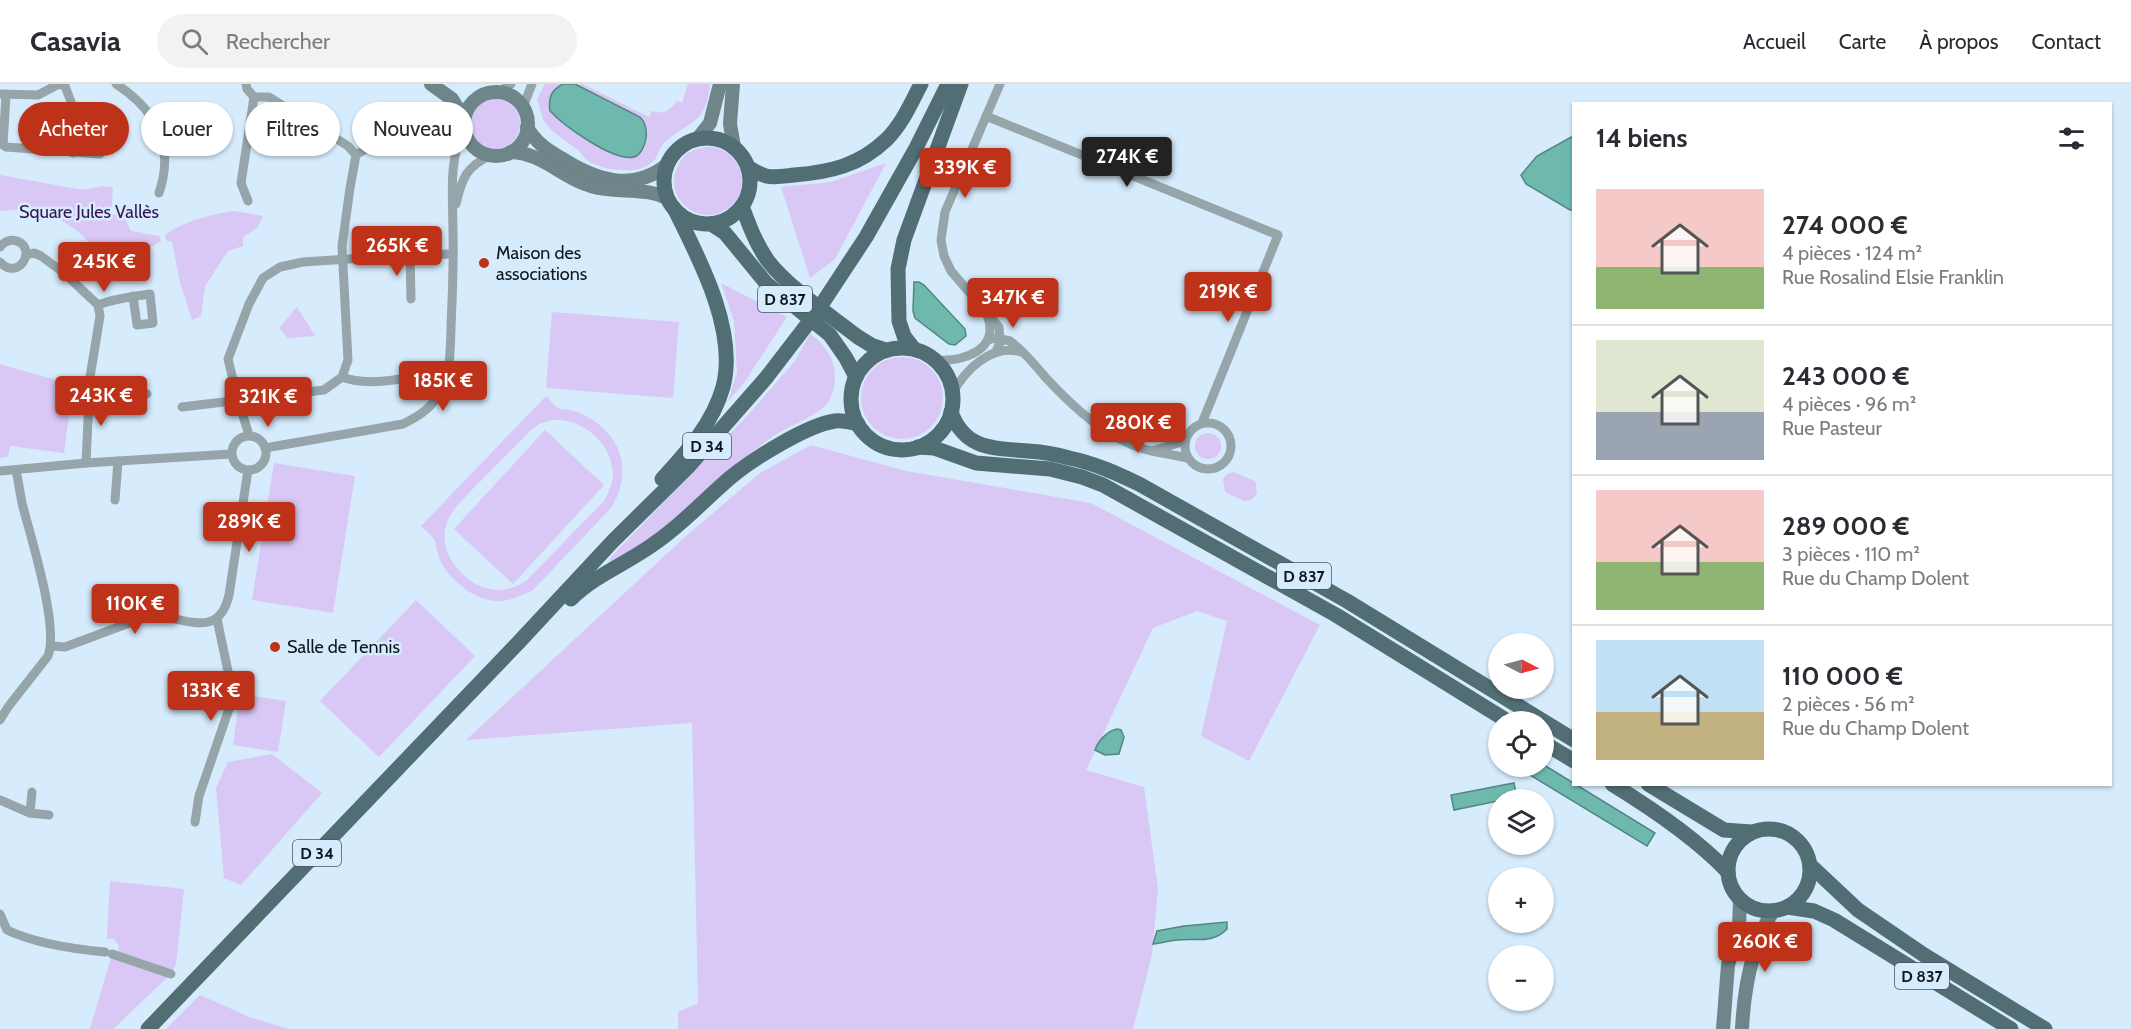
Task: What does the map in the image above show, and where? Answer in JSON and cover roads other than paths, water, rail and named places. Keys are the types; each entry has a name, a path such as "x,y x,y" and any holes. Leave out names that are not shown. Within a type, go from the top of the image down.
{"main road":[{"path":"472,102 483,94 505,88 523,107 528,128 535,141 578,170 599,178 627,180 650,176 668,164 680,147 698,138 710,123 720,84"},
{"path":"733,84 730,124 734,147"},
{"path":"749,168 774,177 837,170 849,165 887,139 901,120 921,84"},
{"name":"D 34","path":"148,1029 613,541 688,467 793,344 837,283 893,191 948,84"},
{"path":"914,349 904,336 899,321 898,269 904,240 961,84"},
{"path":"435,86 476,99"},
{"path":"435,86 453,102"},
{"path":"511,152 522,142 528,128"},
{"path":"473,147 491,155 511,152 529,153 589,186 615,191 652,192 671,203 691,220 711,224 728,218 742,206 750,188 749,168 741,153 734,147 717,138 698,138"},
{"path":"613,541 705,426 719,397 725,374 726,351 722,321 692,246 671,203 664,181 668,164"},
{"name":"D 837","path":"742,206 747,223 761,250 780,275 858,337 886,350"},
{"name":"D 837","path":"711,224 725,233 766,283 830,335 856,377"},
{"path":"914,349 935,360 947,375 952,394 951,412 939,433 918,447 905,450 886,447 870,438 858,424 851,403 852,387 868,360 886,350 914,349"},
{"name":"D 837","path":"951,412 959,429 980,444 997,449 1030,451 1071,458 1105,469 1139,484 1347,601 1572,739"},
{"path":"518,643 558,612 585,586 643,552 671,531 731,477 748,465 796,436 823,424 842,420 858,424"},
{"name":"D 837","path":"918,447 934,448 976,464 1034,467 1065,472 1103,485 1336,615 1491,711"},
{"path":"1554,749 1572,760"},
{"path":"1615,786 1650,809 1728,872"},
{"path":"1651,786 1724,830 1751,832 1770,828 1789,834 1804,847 1810,865 1807,886 1795,902 1780,909 1761,910 1749,906 1734,891 1728,872 1731,853 1751,832"},
{"name":"D 837","path":"1810,865 1858,910 1924,955 2045,1029"},
{"path":"1723,1029 1727,972 1738,929 1740,899"},
{"path":"1742,1029 1748,979 1755,952 1764,927 1780,909"},
{"name":"D 837","path":"1780,909 1814,911 1834,921 2011,1029"}],"street":[{"path":"12,84 7,95 3,145 18,148"},
{"path":"7,95 38,95 57,85 65,84 71,102"},
{"path":"116,84 141,103 153,119 162,139 165,175 159,193"},
{"path":"246,84 254,97 269,97 352,150"},
{"path":"523,107 532,84"},
{"path":"995,352 1000,338 999,327 951,271 944,256 941,240 945,213 1000,84"},
{"path":"248,201 241,183 254,97"},
{"path":"986,117 1278,235 1202,423"},
{"path":"453,230 461,185 472,166 491,155"},
{"path":"182,407 324,390 342,377 348,360 342,259 356,156"},
{"path":"266,448 402,424 419,416 439,395 449,368 456,156"},
{"path":"0,247 6,242 15,241 23,246 26,255 23,263 16,268 7,268 0,262"},
{"path":"26,255 34,253 41,255 98,305 100,316 89,391 86,463"},
{"path":"249,435 228,359 249,304 263,278 280,267 303,262 410,255 453,255"},
{"path":"410,255 411,299"},
{"path":"98,305 114,299 133,297"},
{"path":"935,360 949,360 972,354 981,348 988,340 990,327 986,312"},
{"path":"988,340 1000,338 1010,341 1062,395 1089,418 1136,446 1188,458 1198,467 1212,469 1223,464 1229,455 1232,445 1227,431 1213,423 1202,423 1190,430 1185,441 1188,458"},
{"path":"952,394 966,373 995,352 1010,349 1022,352"},
{"path":"342,377 352,381 372,382 422,375"},
{"path":"89,391 147,394"},
{"path":"249,435 259,439 266,448 262,464 254,470 238,467 232,459 234,443 243,436 249,435"},
{"path":"1152,451 1185,441"},
{"path":"0,471 231,454"},
{"path":"115,500 118,461"},
{"path":"52,646 65,647 148,616 203,624 217,619 224,613 229,595 248,470"},
{"path":"0,720 48,656 52,646 34,544 23,508 16,471"},
{"path":"195,822 200,796 230,709 229,676 217,619"},
{"path":"30,813 32,792"},
{"path":"0,800 30,813 49,815"},
{"path":"0,914 7,930 19,936 109,953 171,974"}],"place":[{"name":"Maison des associations","path":"484,263"},
{"name":"Salle de Tennis","path":"275,647"}],"park label":[{"name":"Square Jules Vallès","path":"89,212"}]}
